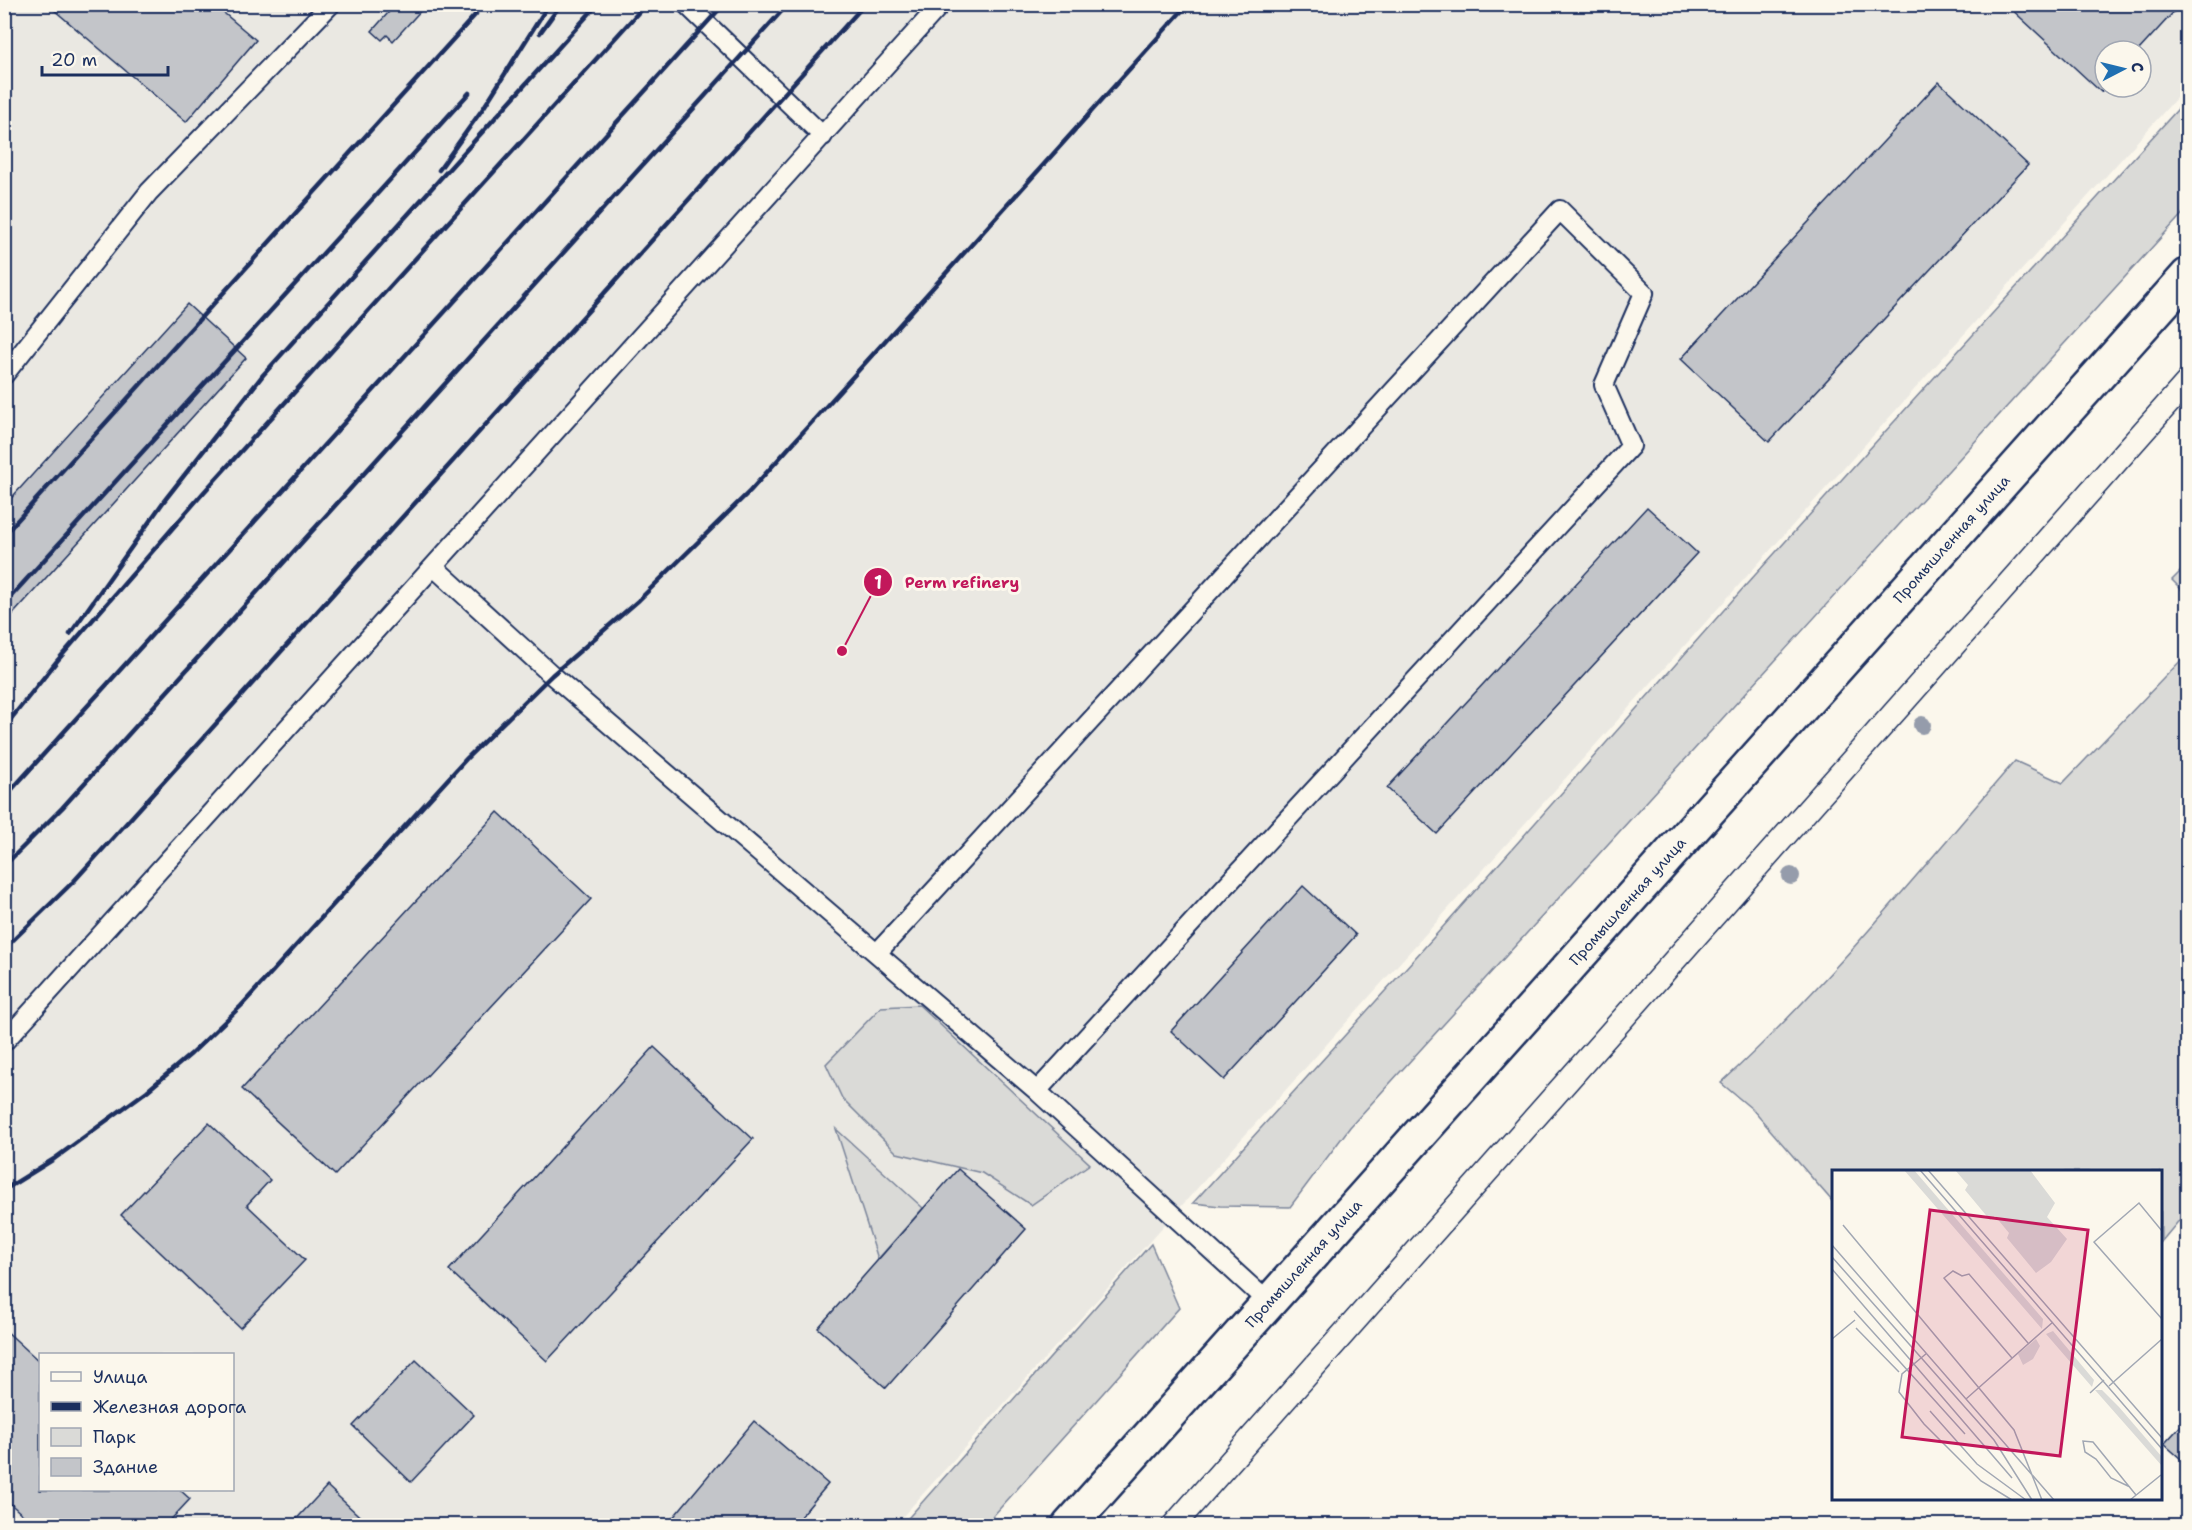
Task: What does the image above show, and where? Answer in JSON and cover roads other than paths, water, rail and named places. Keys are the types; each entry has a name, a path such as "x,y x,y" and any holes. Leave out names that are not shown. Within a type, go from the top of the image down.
{"street":[{"name":"Промышленная улица","path":"1069,1526 2187,275"}],"lane":[{"path":"4,375 148,192 331,4"},
{"path":"686,4 823,136"},
{"path":"4,1042 941,4"},
{"path":"877,953 1560,210 1644,293 1604,385 1631,446 1036,1091"},
{"path":"434,567 552,675 1036,1091 1269,1303"}],"tram line":[{"path":"1157,1526 2188,363"},
{"path":"1189,1526 2188,399"}],"railway":[{"path":"439,170 484,107 549,4"},
{"path":"540,33 561,4"},
{"path":"70,634 164,501 263,375 598,4"},
{"path":"6,725 57,661 204,492 646,4"},
{"path":"4,798 724,4"},
{"path":"4,866 62,808 788,4"},
{"path":"4,949 74,881 865,4"},
{"path":"4,1190 54,1159 147,1091 191,1054 241,1006 467,758 552,675 639,600 750,491 1188,4"},
{"path":"4,535 476,14"},
{"path":"4,604 469,93"}],"place":[{"name":"Perm refinery","path":"842,651"}]}
